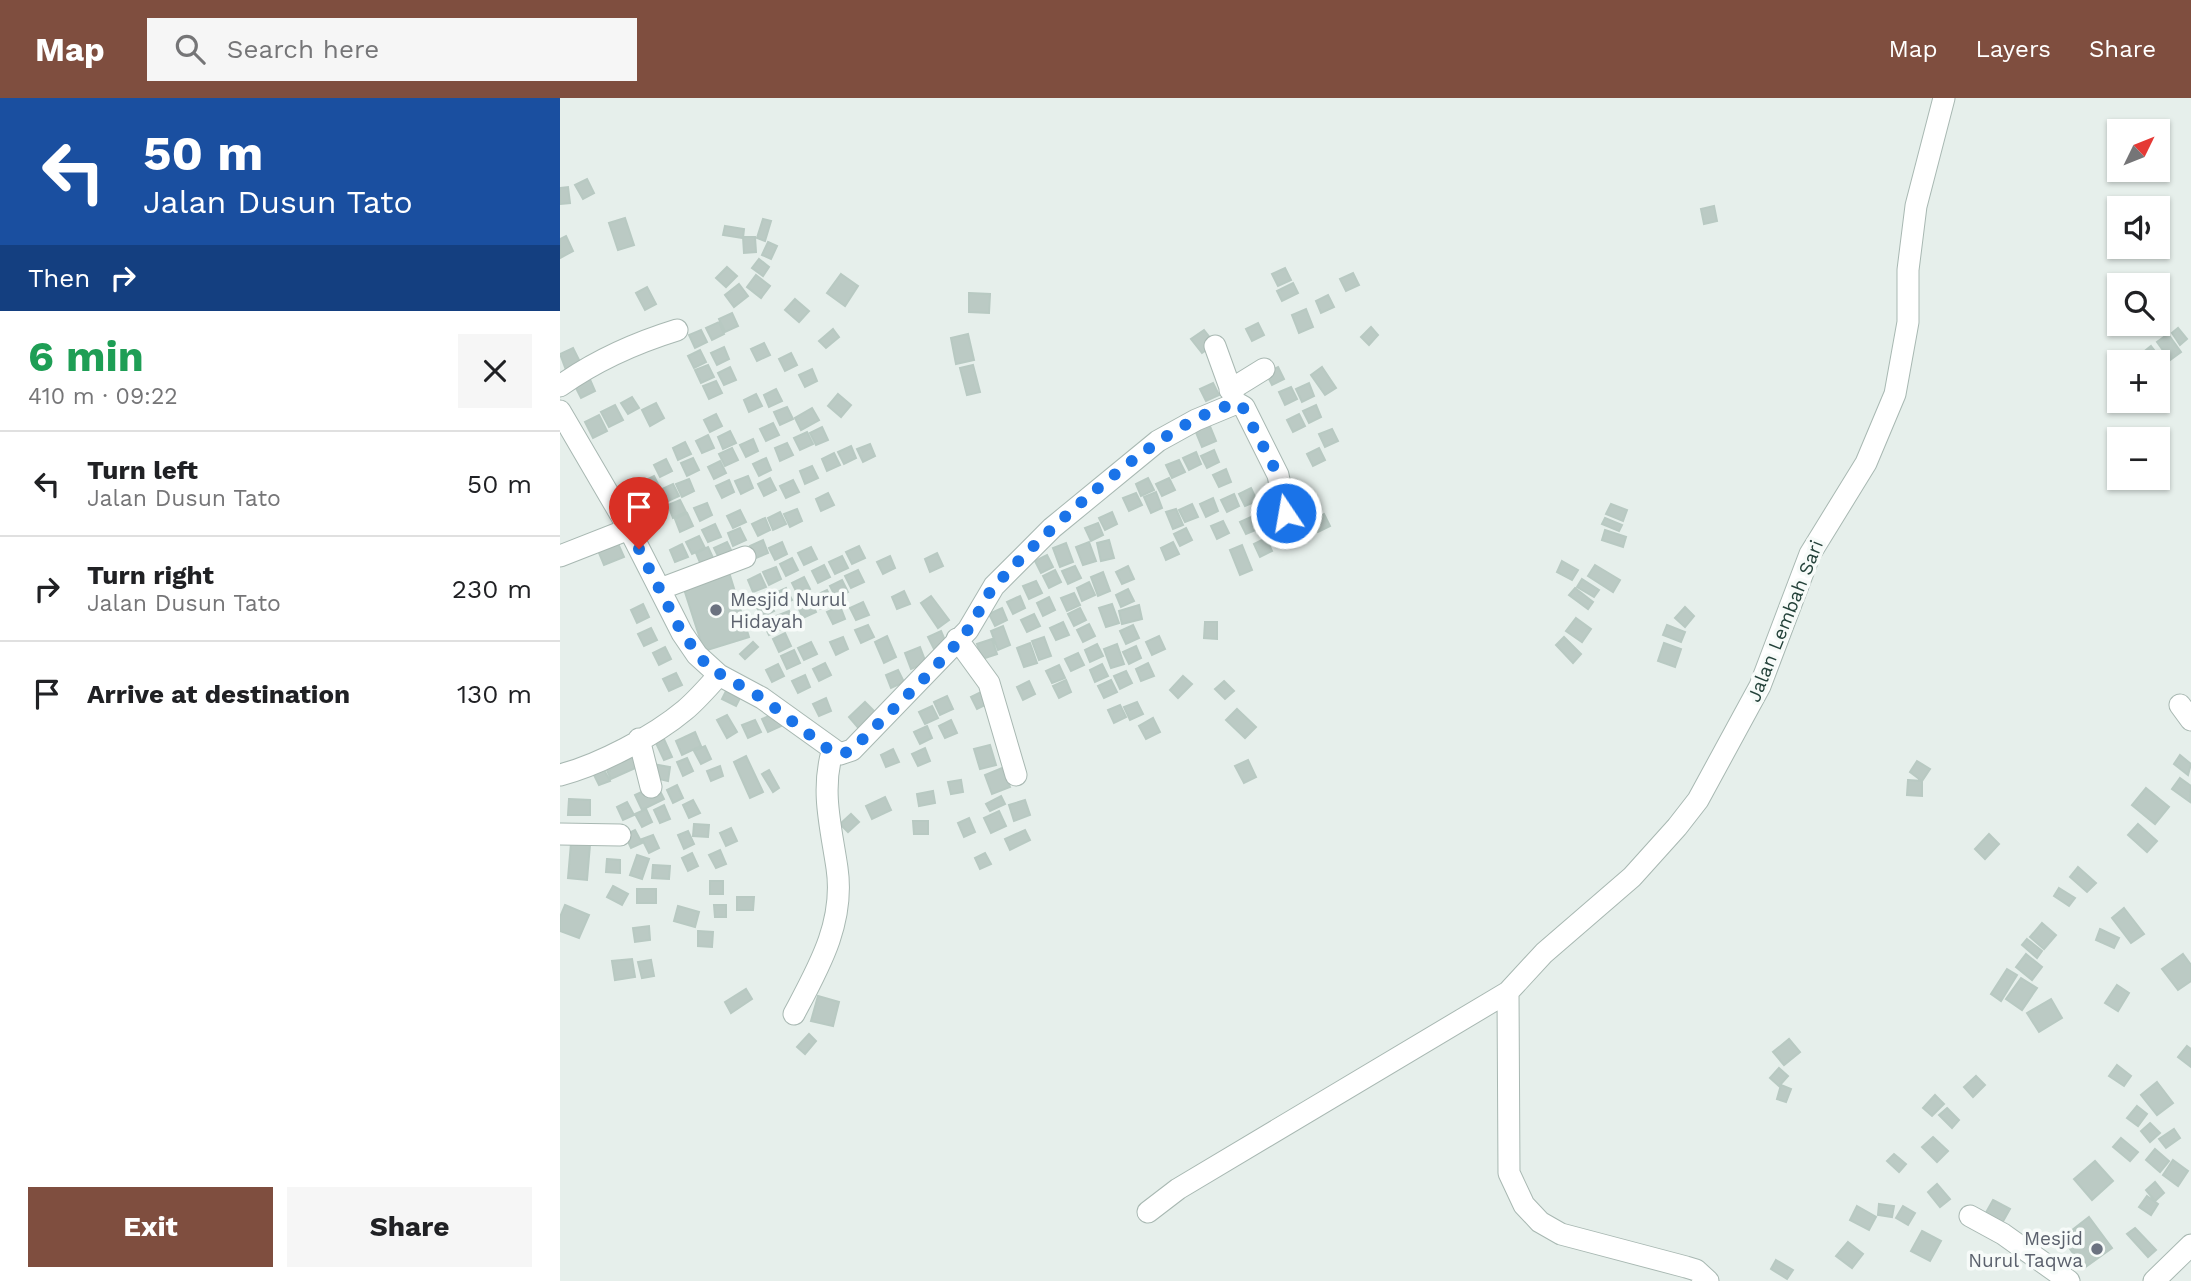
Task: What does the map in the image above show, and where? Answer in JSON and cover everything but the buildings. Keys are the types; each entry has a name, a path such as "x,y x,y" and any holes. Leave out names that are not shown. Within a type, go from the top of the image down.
{"street":[{"name":"Jalan Lembah Sari","path":"1148,1212 1178,1189 1508,992 1544,953 1632,877 1698,800 1760,686 1810,554 1866,463 1895,394 1908,322 1908,270 1916,205 1944,98"},
{"path":"560,386 594,364 649,339 677,330"},
{"path":"1215,346 1233,397 1244,407 1278,475 1290,534"},
{"path":"560,411 629,529 682,633 708,667 762,698 832,752 842,754 852,750 968,630 994,586 1052,528 1113,476 1176,430 1233,397 1264,369"},
{"path":"560,556 629,529"},
{"path":"660,589 745,557"},
{"path":"957,639 989,683 1016,775"},
{"path":"560,775 595,762 639,739 685,710 719,675"},
{"path":"639,739 651,787"},
{"path":"794,1014 819,968 836,925 837,869 828,828 826,777 832,752"},
{"path":"560,834 620,835"},
{"path":"1508,992 1509,1173 1524,1205 1540,1222 1561,1234 1696,1270 1708,1281"},
{"path":"1970,1216 2003,1234 2069,1281"},
{"path":"2154,1281 2191,1245"}],"place":[{"name":"Mesjid Nurul Hidayah","path":"716,610"},
{"name":"Mesjid Nurul Taqwa","path":"2097,1249"}],"route":[{"path":"639,549 682,633 708,667 762,698 832,752 842,754 852,750 968,630 979,607 994,586 1052,528 1113,476 1176,430 1235,404 1241,404 1278,475 1286,513"}]}
